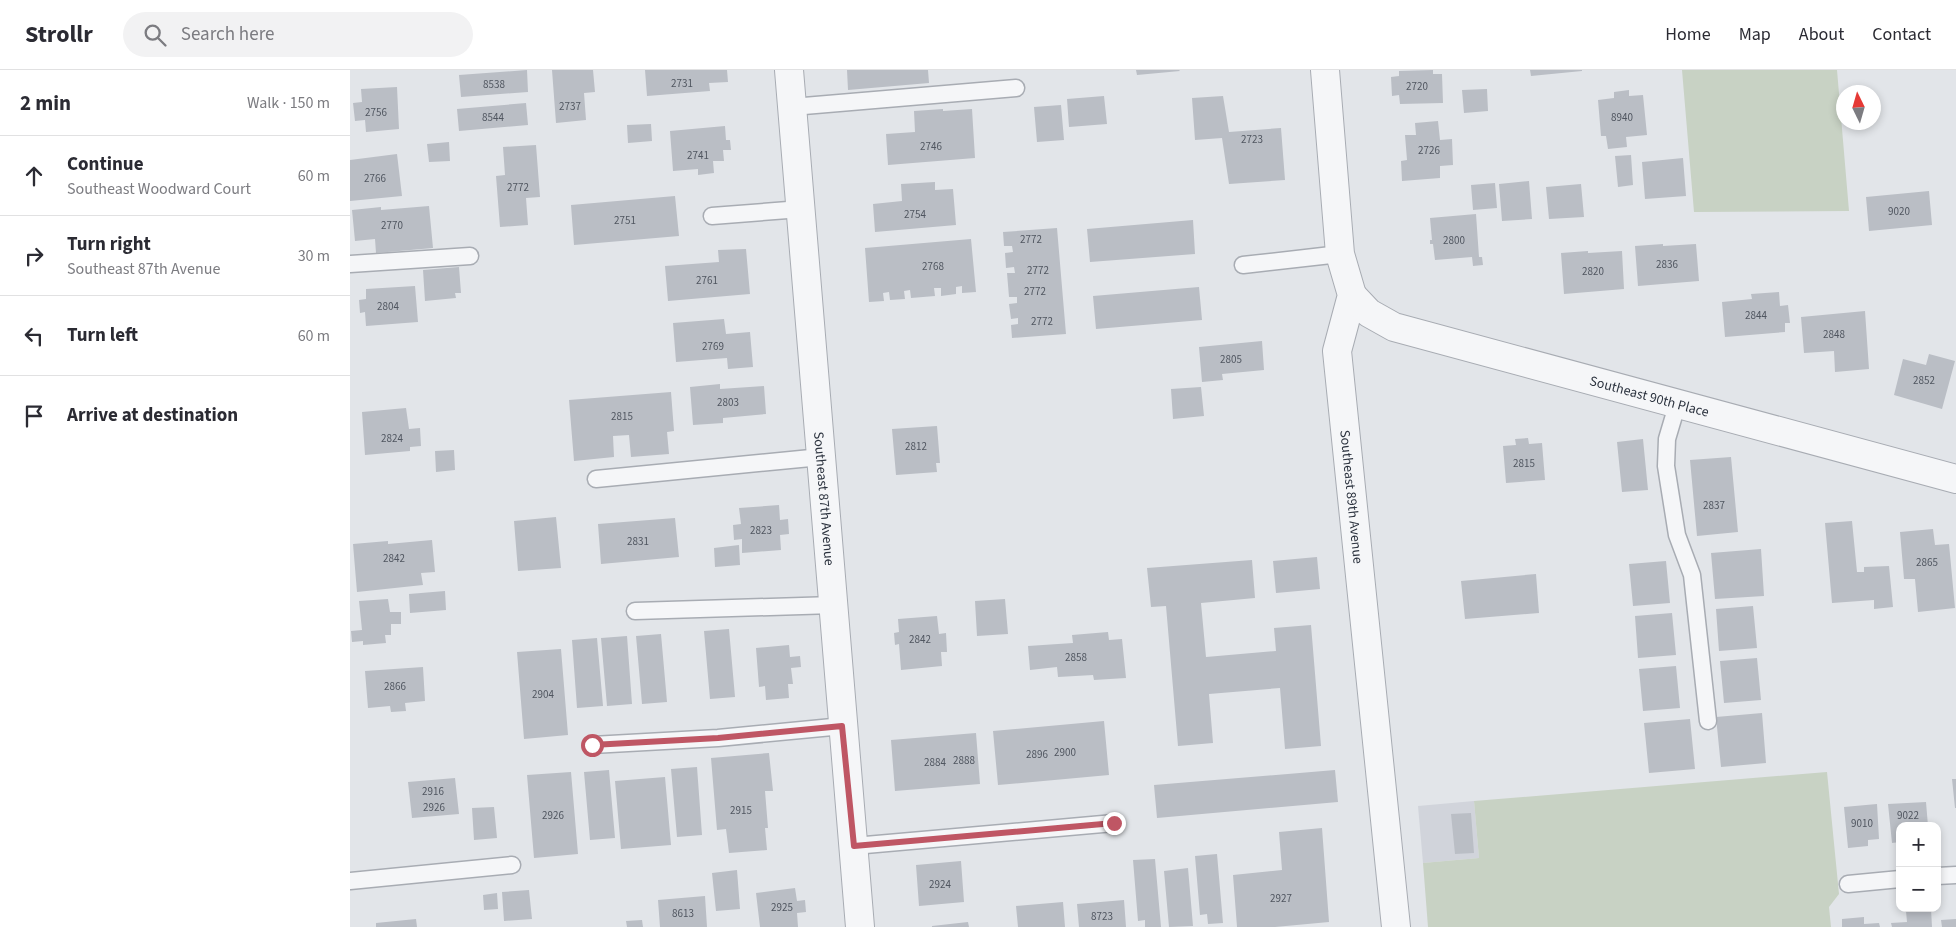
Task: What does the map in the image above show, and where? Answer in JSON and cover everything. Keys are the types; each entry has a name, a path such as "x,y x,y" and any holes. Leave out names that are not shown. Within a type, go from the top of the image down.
{"street":[{"name":"Southeast 87th Avenue","path":"789,70 860,927"},
{"path":"1325,70 1340,254 1352,294"},
{"name":"Southeast 90th Place","path":"1352,294 1369,313 1394,327 1678,402 1956,479"},
{"name":"Southeast 89th Avenue","path":"1352,294 1337,351 1396,927"}],"lane":[{"path":"792,107 1016,88"},
{"path":"712,216 801,209"},
{"path":"1243,265 1340,254"},
{"path":"350,264 470,256"},
{"path":"1678,402 1667,439 1666,466 1678,535 1692,575 1708,721"},
{"path":"596,479 821,457"},
{"path":"635,611 834,605"},
{"path":"592,745 718,738 842,726"},
{"path":"854,846 1114,823"},
{"path":"350,880 512,865"},
{"path":"1941,876 1956,874"},
{"path":"1848,884 1896,880"}],"shaded area":[{"path":"1474,801 1479,858 1423,863 1418,806"}],"green space":[{"path":"1682,70 1837,70 1838,85 1836,85 1836,130 1842,130 1849,211 1694,212"},
{"path":"1827,772 1839,894 1829,907 1831,927 1428,927 1423,863 1479,858 1474,801"}],"building":[{"path":"527,70 528,92 461,97 459,75"},
{"path":"552,70 593,70 595,92 584,93 586,120 556,123"},
{"path":"645,70 727,70 728,82 709,83 710,91 647,96"},
{"path":"847,70 928,70 929,83 848,90"},
{"path":"1136,70 1179,70 1180,71 1137,75"},
{"path":"1433,70 1433,74 1442,74 1443,103 1400,104 1399,95 1392,96 1391,77 1399,76 1399,71"},
{"path":"1530,70 1582,70 1582,71 1531,76"},
{"path":"397,87 399,129 366,132 365,120 355,121 353,103 362,102 361,89"},
{"path":"1487,89 1488,111 1464,113 1462,90"},
{"path":"1629,90 1629,96 1643,95 1647,135 1626,137 1627,147 1608,149 1606,136 1601,136 1598,100 1614,98 1614,92"},
{"path":"1104,96 1107,124 1069,127 1067,99"},
{"path":"1223,96 1229,132 1281,128 1285,180 1229,184 1222,138 1195,140 1192,98"},
{"path":"526,103 528,125 459,131 457,109"},
{"path":"1061,105 1064,140 1037,142 1034,107"},
{"path":"943,109 943,111 972,109 975,158 888,165 886,134 915,132 914,111"},
{"path":"1438,121 1440,140 1452,139 1453,165 1440,166 1440,178 1402,181 1401,161 1407,160 1405,135 1416,135 1415,123"},
{"path":"651,124 652,141 628,143 627,125"},
{"path":"725,126 726,140 730,140 731,150 723,150 724,161 713,161 714,173 698,175 698,169 673,171 670,131"},
{"path":"449,142 450,161 429,162 427,144"},
{"path":"536,145 540,197 526,198 528,225 500,227 496,176 505,175 503,147"},
{"path":"397,154 402,196 350,201 350,160"},
{"path":"1631,155 1633,185 1618,187 1615,156"},
{"path":"1683,158 1686,196 1645,199 1642,162"},
{"path":"1529,181 1532,219 1502,221 1499,184"},
{"path":"935,182 935,190 953,189 956,225 875,232 873,204 902,201 901,184"},
{"path":"1495,183 1497,208 1473,210 1471,185"},
{"path":"1581,184 1584,217 1549,219 1546,187"},
{"path":"1929,191 1932,225 1869,231 1866,197"},
{"path":"675,196 679,236 574,245 571,205"},
{"path":"429,206 433,248 376,253 375,239 355,241 352,210 381,207 381,210"},
{"path":"1476,214 1479,257 1482,257 1483,265 1473,266 1472,257 1435,260 1433,244 1430,244 1430,240 1432,240 1430,218"},
{"path":"1193,220 1195,254 1090,262 1087,229"},
{"path":"1057,228 1066,334 1012,338 1011,325 1018,324 1018,318 1011,319 1009,304 1017,303 1017,297 1009,297 1007,273 1015,273 1014,267 1006,268 1005,253 1013,252 1012,246 1004,246 1003,232"},
{"path":"971,239 976,292 962,293 962,286 956,287 956,294 941,296 941,288 934,288 935,296 911,298 910,290 904,291 905,299 890,300 889,292 883,293 884,301 869,302 865,248"},
{"path":"1663,244 1663,246 1696,244 1699,281 1638,286 1635,246"},
{"path":"746,249 750,294 668,301 665,266 719,262 718,250"},
{"path":"1588,251 1588,253 1622,251 1624,289 1564,294 1561,253"},
{"path":"459,267 461,293 455,293 456,298 425,301 423,270"},
{"path":"415,286 418,322 366,326 365,312 360,313 359,300 366,299 366,289"},
{"path":"1199,287 1202,320 1096,329 1093,296"},
{"path":"1779,292 1780,306 1788,305 1790,323 1785,323 1785,332 1725,337 1722,302 1752,299 1751,294"},
{"path":"1865,311 1869,369 1835,372 1834,351 1804,353 1801,317"},
{"path":"724,319 726,334 750,332 753,367 728,369 727,358 676,362 673,323"},
{"path":"1262,341 1264,370 1222,374 1223,380 1202,382 1199,347"},
{"path":"1929,354 1955,361 1942,409 1894,395 1903,359 1926,365"},
{"path":"720,384 720,389 764,386 766,414 723,418 723,423 693,425 690,387"},
{"path":"1201,387 1204,416 1173,419 1171,389"},
{"path":"671,392 674,431 667,432 669,454 631,457 629,435 613,436 614,457 574,461 569,400"},
{"path":"406,408 409,429 420,428 421,446 410,447 410,451 365,455 362,412"},
{"path":"937,426 940,463 936,463 937,472 896,475 892,429"},
{"path":"1528,438 1529,444 1542,443 1545,480 1506,483 1503,446 1516,445 1515,439"},
{"path":"1643,439 1648,490 1622,492 1617,442"},
{"path":"454,450 455,470 436,472 435,451"},
{"path":"1731,457 1738,532 1697,536 1690,460"},
{"path":"779,505 780,520 788,519 789,534 780,535 781,550 742,553 742,539 734,540 733,525 741,524 739,508"},
{"path":"556,517 561,568 518,571 514,521"},
{"path":"675,518 679,557 601,564 598,524"},
{"path":"1852,521 1857,572 1864,572 1864,567 1889,566 1893,607 1874,609 1874,600 1832,603 1825,523"},
{"path":"1933,529 1935,545 1949,544 1955,608 1918,612 1915,579 1904,579 1900,532"},
{"path":"432,540 435,572 421,573 423,585 357,592 353,544 388,541 388,544"},
{"path":"739,545 740,565 715,567 714,548"},
{"path":"1761,549 1764,596 1715,599 1711,553"},
{"path":"1317,557 1320,589 1276,593 1273,561"},
{"path":"1252,560 1255,598 1201,603 1206,657 1276,651 1274,628 1311,625 1321,746 1285,749 1280,688 1209,694 1213,743 1178,746 1166,606 1151,607 1147,568"},
{"path":"1666,561 1670,603 1633,606 1629,564"},
{"path":"1536,574 1539,613 1465,619 1461,581"},
{"path":"445,591 446,610 410,613 409,594"},
{"path":"388,599 390,612 401,612 401,624 391,624 391,635 385,635 386,643 363,645 363,641 352,642 351,631 362,630 359,601"},
{"path":"1005,599 1008,634 977,636 975,601"},
{"path":"1753,606 1757,648 1719,651 1716,609"},
{"path":"1672,613 1676,655 1638,658 1635,616"},
{"path":"937,616 939,634 946,633 947,652 941,652 942,666 901,670 899,644 895,645 894,633 899,632 898,619"},
{"path":"729,629 735,697 710,699 704,631"},
{"path":"1108,632 1109,640 1122,639 1126,678 1094,680 1093,675 1058,677 1057,667 1030,670 1028,646 1073,643 1072,635"},
{"path":"661,634 667,702 642,704 636,636"},
{"path":"627,636 632,704 607,706 601,638"},
{"path":"597,638 603,706 577,708 572,640"},
{"path":"789,645 790,657 800,656 801,667 791,668 793,684 788,684 789,698 766,700 765,686 759,687 756,648"},
{"path":"561,649 568,735 524,739 517,652"},
{"path":"1757,658 1761,700 1724,703 1720,661"},
{"path":"1676,666 1680,708 1643,711 1639,669"},
{"path":"423,667 425,701 405,703 406,711 391,712 390,706 368,708 365,671"},
{"path":"1762,713 1766,763 1721,767 1716,717"},
{"path":"1690,719 1695,769 1649,773 1644,723"},
{"path":"1104,721 1109,775 998,785 993,731"},
{"path":"976,733 980,784 895,791 891,740"},
{"path":"769,753 773,791 765,791 768,828 765,828 767,850 729,853 726,829 717,830 711,758"},
{"path":"697,767 702,835 677,837 671,769"},
{"path":"609,770 615,838 590,840 584,772"},
{"path":"1335,770 1338,802 1157,818 1154,785"},
{"path":"571,772 578,854 534,858 527,775"},
{"path":"665,777 671,845 621,849 615,781"},
{"path":"455,778 459,814 412,818 408,782"},
{"path":"1952,779 1956,779 1956,808 1955,808"},
{"path":"1926,802 1928,822 1896,822 1896,842 1892,843 1888,804"},
{"path":"1877,804 1879,839 1868,840 1868,846 1848,848 1844,807"},
{"path":"494,807 497,838 474,840 472,808"},
{"path":"1471,813 1474,853 1455,854 1451,814"},
{"path":"1322,828 1329,922 1275,927 1237,927 1233,875 1282,870 1279,832"},
{"path":"1217,854 1223,923 1208,924 1207,914 1200,915 1195,856"},
{"path":"1155,859 1161,927 1145,927 1145,920 1138,921 1133,860"},
{"path":"961,861 964,902 919,906 916,865"},
{"path":"1188,868 1193,926 1169,927 1164,871"},
{"path":"737,870 740,909 716,911 712,873"},
{"path":"795,888 797,901 805,900 806,912 797,913 798,927 760,927 756,893"},
{"path":"529,890 532,919 504,921 502,892"},
{"path":"497,893 498,909 484,910 483,895"},
{"path":"705,896 707,927 660,927 658,900"},
{"path":"1124,900 1126,927 1079,927 1077,904"},
{"path":"1063,902 1065,927 1018,927 1016,906"},
{"path":"1906,912 1931,912 1932,927 1892,927 1891,923 1907,922"},
{"path":"1864,917 1864,924 1879,923 1880,927 1842,927 1842,919"},
{"path":"416,919 417,927 376,927 376,923"},
{"path":"1956,919 1956,927 1942,927 1941,920"},
{"path":"642,920 643,927 627,927 626,921"},
{"path":"968,922 969,927 932,927 932,926"}],"route":[{"path":"592,745 718,738 842,726 854,846 1114,823"}]}
